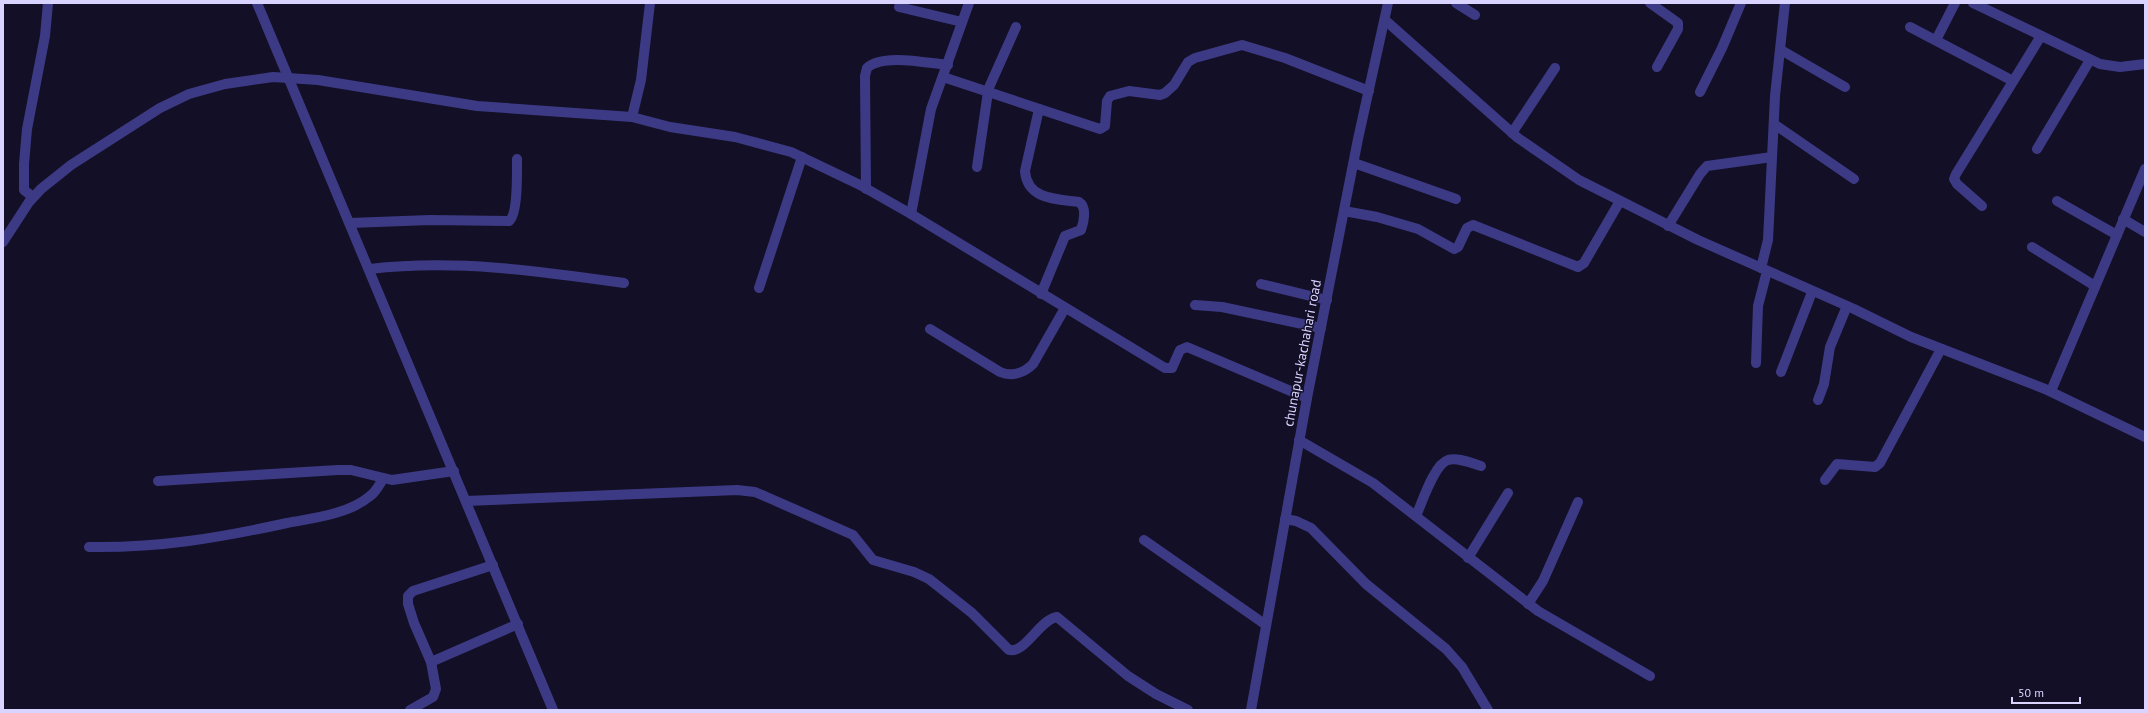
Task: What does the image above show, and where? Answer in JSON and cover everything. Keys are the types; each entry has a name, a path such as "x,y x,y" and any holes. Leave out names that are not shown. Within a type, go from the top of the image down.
{"street":[{"path":"33,198 24,190 24,164 27,128 45,36 48,3"},
{"path":"257,3 370,268 553,710"},
{"path":"632,117 641,80 650,3"},
{"path":"911,214 931,109 969,3"},
{"name":"chunapur-kachahari road","path":"1251,710 1307,398 1344,211 1388,3"},
{"path":"1456,3 1475,15"},
{"path":"1700,92 1722,48 1741,3"},
{"path":"1756,363 1758,306 1768,240 1774,124 1784,3"},
{"path":"1936,40 1955,3"},
{"path":"1973,3 2090,60 2110,67 2145,64"},
{"path":"1655,4 1674,19 1679,26 1657,67"},
{"path":"899,7 962,22"},
{"path":"1385,20 1512,133 1579,180 1668,226 1812,292 1847,306 1911,337 2051,392 2145,437"},
{"path":"977,166 988,92 1016,27"},
{"path":"1910,27 2013,81"},
{"path":"1982,206 1954,179 1959,166 1987,125 2041,36"},
{"path":"943,77 1096,128 1103,128 1106,123 1107,101 1110,96 1129,91 1160,95 1165,94 1174,85 1188,62 1195,58 1242,45 1286,58 1369,91"},
{"path":"1780,50 1845,87"},
{"path":"866,188 865,76 867,68 876,62 887,60 948,65"},
{"path":"2037,149 2090,60"},
{"path":"1512,133 1555,68"},
{"path":"3,242 33,198 71,165 143,118 173,101 205,88 225,84 260,78 288,78 365,86 447,102 492,108 632,117 670,127 707,132 768,144 802,157 866,188 911,214 1165,368 1172,368 1180,350 1187,347 1307,398"},
{"path":"1039,109 1025,171 1027,180 1042,197 1079,202 1082,204 1084,210 1081,230 1065,236 1041,294"},
{"path":"1774,124 1854,179"},
{"path":"759,288 802,157"},
{"path":"1668,226 1700,174 1707,166 1772,157"},
{"path":"350,222 430,220 509,221 513,216 515,201 517,159"},
{"path":"1354,163 1456,199"},
{"path":"2051,392 2145,169"},
{"path":"1344,211 1377,217 1418,229 1454,249 1458,247 1467,228 1473,225 1578,267 1584,263 1620,201"},
{"path":"2057,202 2117,235"},
{"path":"2123,219 2145,232"},
{"path":"2032,247 2095,286"},
{"path":"370,268 413,265 467,265 555,273 624,283"},
{"path":"1261,284 1327,300"},
{"path":"1781,372 1812,292"},
{"path":"1194,305 1222,307 1321,328"},
{"path":"1818,400 1824,384 1830,347 1847,306"},
{"path":"930,329 1000,372 1014,374 1026,370 1033,364 1065,308"},
{"path":"1825,480 1837,464 1875,467 1880,463 1941,349"},
{"path":"1300,440 1362,476 1416,516 1528,604 1562,626 1650,676"},
{"path":"1416,516 1436,472 1442,463 1448,459 1456,459 1481,466"},
{"path":"158,481 338,470 362,472 383,479 392,480 454,471"},
{"path":"89,547 130,547 185,543 242,534 307,519 336,512 362,502 371,496 383,479"},
{"path":"466,501 737,490 755,492 853,535 875,561 914,572 937,584 972,613 1009,650 1020,647 1048,620 1057,618 1128,676 1156,694 1188,710"},
{"path":"1468,558 1508,493"},
{"path":"1528,604 1543,581 1578,502"},
{"path":"1285,519 1296,521 1311,528 1375,592 1446,649 1462,667 1488,710"},
{"path":"1144,540 1266,625"},
{"path":"410,710 435,696 436,689 431,662 414,623 408,604 408,596 413,591 493,565"},
{"path":"431,662 518,624"}]}
